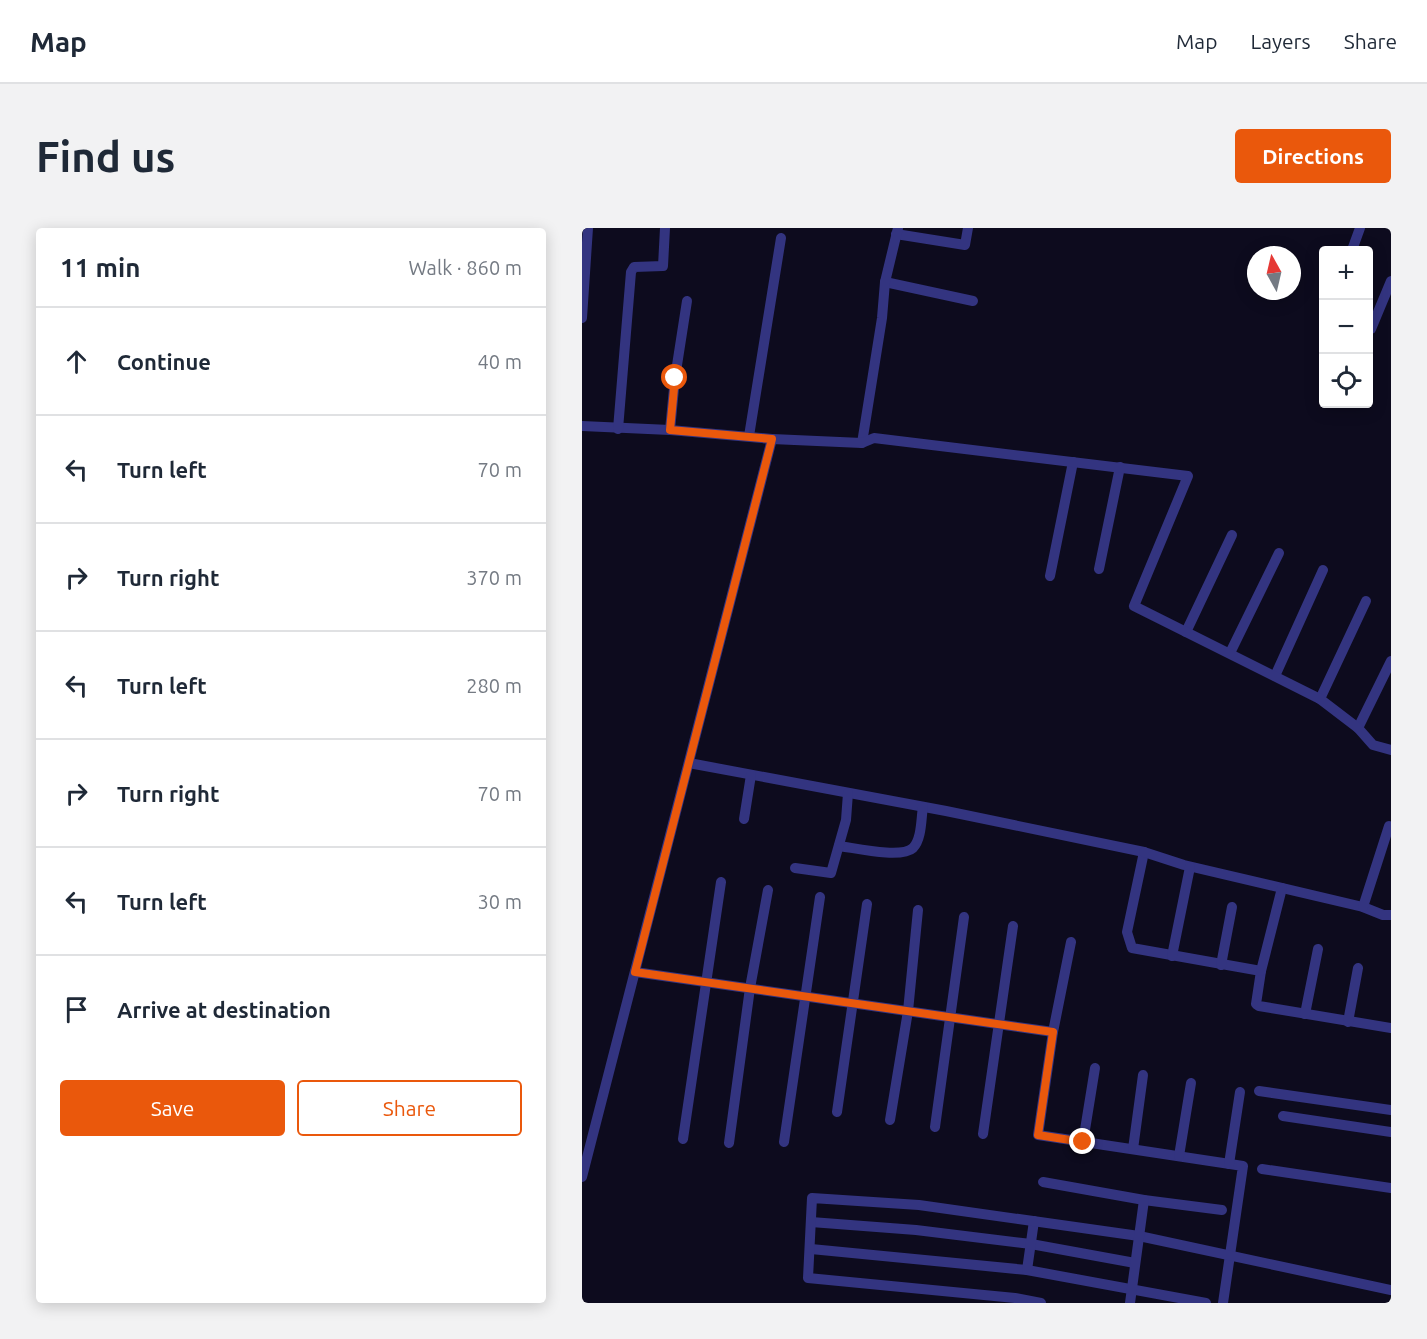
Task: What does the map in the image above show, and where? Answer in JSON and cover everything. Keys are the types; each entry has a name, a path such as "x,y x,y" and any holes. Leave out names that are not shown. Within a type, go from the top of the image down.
{"street":[{"path":"582,318 588,228"},
{"path":"618,429 631,272 634,267 663,266 665,228"},
{"path":"862,443 882,318 885,282 897,231 919,233 965,245 968,228"},
{"path":"1353,246 1360,228"},
{"path":"749,436 781,238"},
{"path":"1373,324 1391,281"},
{"path":"885,282 973,301"},
{"path":"670,430 675,378 687,301"},
{"path":"582,426 862,443 874,438 1188,476 1134,606 1320,699 1358,728 1373,745 1391,750"},
{"path":"582,1177 585,1154 635,972 772,439"},
{"path":"1050,576 1073,462"},
{"path":"1099,569 1120,467"},
{"path":"1186,632 1232,535"},
{"path":"1230,653 1279,553"},
{"path":"1275,676 1323,570"},
{"path":"1320,699 1366,601"},
{"path":"1358,728 1391,661"},
{"path":"689,763 1144,852 1190,867 1363,907 1383,915 1391,915"},
{"path":"744,819 751,775"},
{"path":"795,868 831,873 846,820 848,793"},
{"path":"839,846 888,853 904,852 914,848 923,807"},
{"path":"1363,907 1389,826"},
{"path":"1144,852 1127,937 1132,948 1261,971"},
{"path":"1172,956 1190,867"},
{"path":"682,1139 721,882"},
{"path":"1282,888 1261,971 1256,1004 1391,1028"},
{"path":"729,1143 750,988 768,890"},
{"path":"784,1142 820,897"},
{"path":"837,1112 851,1002 867,904"},
{"path":"1221,965 1232,907"},
{"path":"890,1120 908,1011 918,910"},
{"path":"934,1126 964,917"},
{"path":"983,1134 1013,926"},
{"path":"1071,942 1053,1032 1038,1135 1243,1166 1232,1257 1223,1303"},
{"path":"1305,1014 1318,949"},
{"path":"1348,1022 1358,968"},
{"path":"635,972 1053,1032"},
{"path":"1083,1142 1095,1068"},
{"path":"1133,1149 1143,1075"},
{"path":"1179,1156 1191,1083"},
{"path":"1259,1091 1391,1110"},
{"path":"1229,1164 1240,1092"},
{"path":"1283,1116 1391,1132"},
{"path":"1262,1169 1391,1188"},
{"path":"1043,1182 1144,1200 1222,1210"},
{"path":"1041,1303 1015,1298 808,1278 812,1198 919,1205 1139,1236 1391,1290"},
{"path":"1130,1303 1144,1200"},
{"path":"1028,1270 1034,1221"},
{"path":"811,1222 916,1230 1031,1244 1136,1263"},
{"path":"811,1248 1028,1270 1206,1303"}],"route":[{"path":"675,378 670,430 772,439 635,972 1053,1032 1038,1135 1083,1142"}]}
